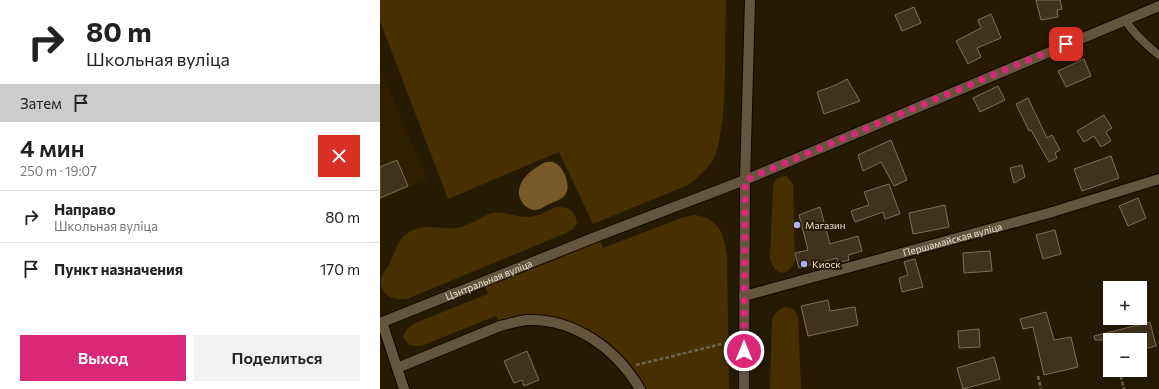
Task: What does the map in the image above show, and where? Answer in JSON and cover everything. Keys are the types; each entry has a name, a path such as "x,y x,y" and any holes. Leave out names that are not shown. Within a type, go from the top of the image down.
{"street":[{"path":"744,389 745,180 750,0"},
{"name":"Цэнтральная вуліца","path":"381,322 598,236 745,180 1159,6"},
{"name":"Першамайская вуліца","path":"744,296 1041,215 1159,179"},
{"path":"397,368 500,326 527,320 568,326 593,338 626,368 640,389"},
{"path":"381,322 404,389"}],"lane":[{"path":"1125,20 1141,41 1159,55"}],"path":[{"path":"626,368 744,338"},
{"path":"1038,376 1041,389"},
{"path":"1121,377 1124,389"}],"shaded area":[{"path":"380,0 726,0 723,114 715,156 703,172 688,185 593,224 559,152 448,199 380,21"},
{"path":"380,67 427,180 380,200"},
{"path":"546,162 554,162 564,173 568,187 567,191 563,197 557,201 539,209 531,209 522,202 519,196 519,189 521,183 529,173"},
{"path":"786,176 793,185 795,260 789,270 782,273 775,269 770,259 773,187 774,182 777,179"},
{"path":"556,207 568,209 573,212 577,223 573,229 407,299 393,298 385,294 383,290 381,285 382,275 390,263 399,243 405,235 416,229 426,227 460,227 496,212 529,217 541,214"},
{"path":"695,215 715,223 724,239 727,254 729,389 640,389 615,357 555,323 500,326 496,316 421,346 410,345 403,337 406,330 415,323 488,294 484,282 598,236 603,248 684,217"},
{"path":"785,307 793,310 798,317 801,389 770,389 772,319 777,312"}],"building":[{"path":"1036,0 1060,0 1062,9 1057,10 1058,17 1041,20"},
{"path":"914,7 921,23 902,31 895,15"},
{"path":"991,14 1001,38 977,48 981,57 968,64 956,41 981,28 978,20"},
{"path":"1084,59 1091,76 1066,87 1058,71"},
{"path":"847,79 860,101 824,114 817,92"},
{"path":"998,86 1005,100 980,112 973,98"},
{"path":"1028,98 1047,138 1052,135 1060,150 1055,153 1057,158 1049,162 1031,130 1029,131 1016,104"},
{"path":"1104,115 1112,128 1106,132 1111,141 1101,147 1094,136 1084,142 1077,131"},
{"path":"891,140 907,180 894,186 881,162 863,171 858,155"},
{"path":"1111,156 1119,178 1082,191 1074,169"},
{"path":"397,160 408,186 380,198 380,167"},
{"path":"1022,165 1025,177 1014,183 1010,168"},
{"path":"889,184 900,214 885,219 883,212 855,222 851,211 869,205 864,192"},
{"path":"1138,198 1146,218 1128,226 1119,206"},
{"path":"945,205 949,227 913,234 909,213"},
{"path":"820,207 830,244 858,236 862,251 848,255 849,260 838,263 837,258 799,268 795,253 808,250 799,215"},
{"path":"1055,230 1061,254 1043,259 1036,235"},
{"path":"990,251 992,271 964,273 963,253"},
{"path":"915,259 923,287 902,292 899,278 908,275 904,262"},
{"path":"828,300 830,311 855,307 858,325 808,336 801,306"},
{"path":"1046,312 1054,340 1071,337 1078,367 1044,375 1033,327 1023,329 1020,319"},
{"path":"1150,322 1156,346 1147,348 1147,333 1106,333 1138,325 1147,325 1147,323"},
{"path":"979,329 980,347 959,348 958,331"},
{"path":"1103,334 1103,340 1095,340 1094,336"},
{"path":"527,351 539,380 524,386 522,380 514,383 504,361"},
{"path":"994,357 1000,379 963,389 957,368"}],"place":[{"name":"Магазин","path":"797,225"},
{"name":"Киоск","path":"804,264"}],"route":[{"path":"744,351 745,180 1066,44"}]}
